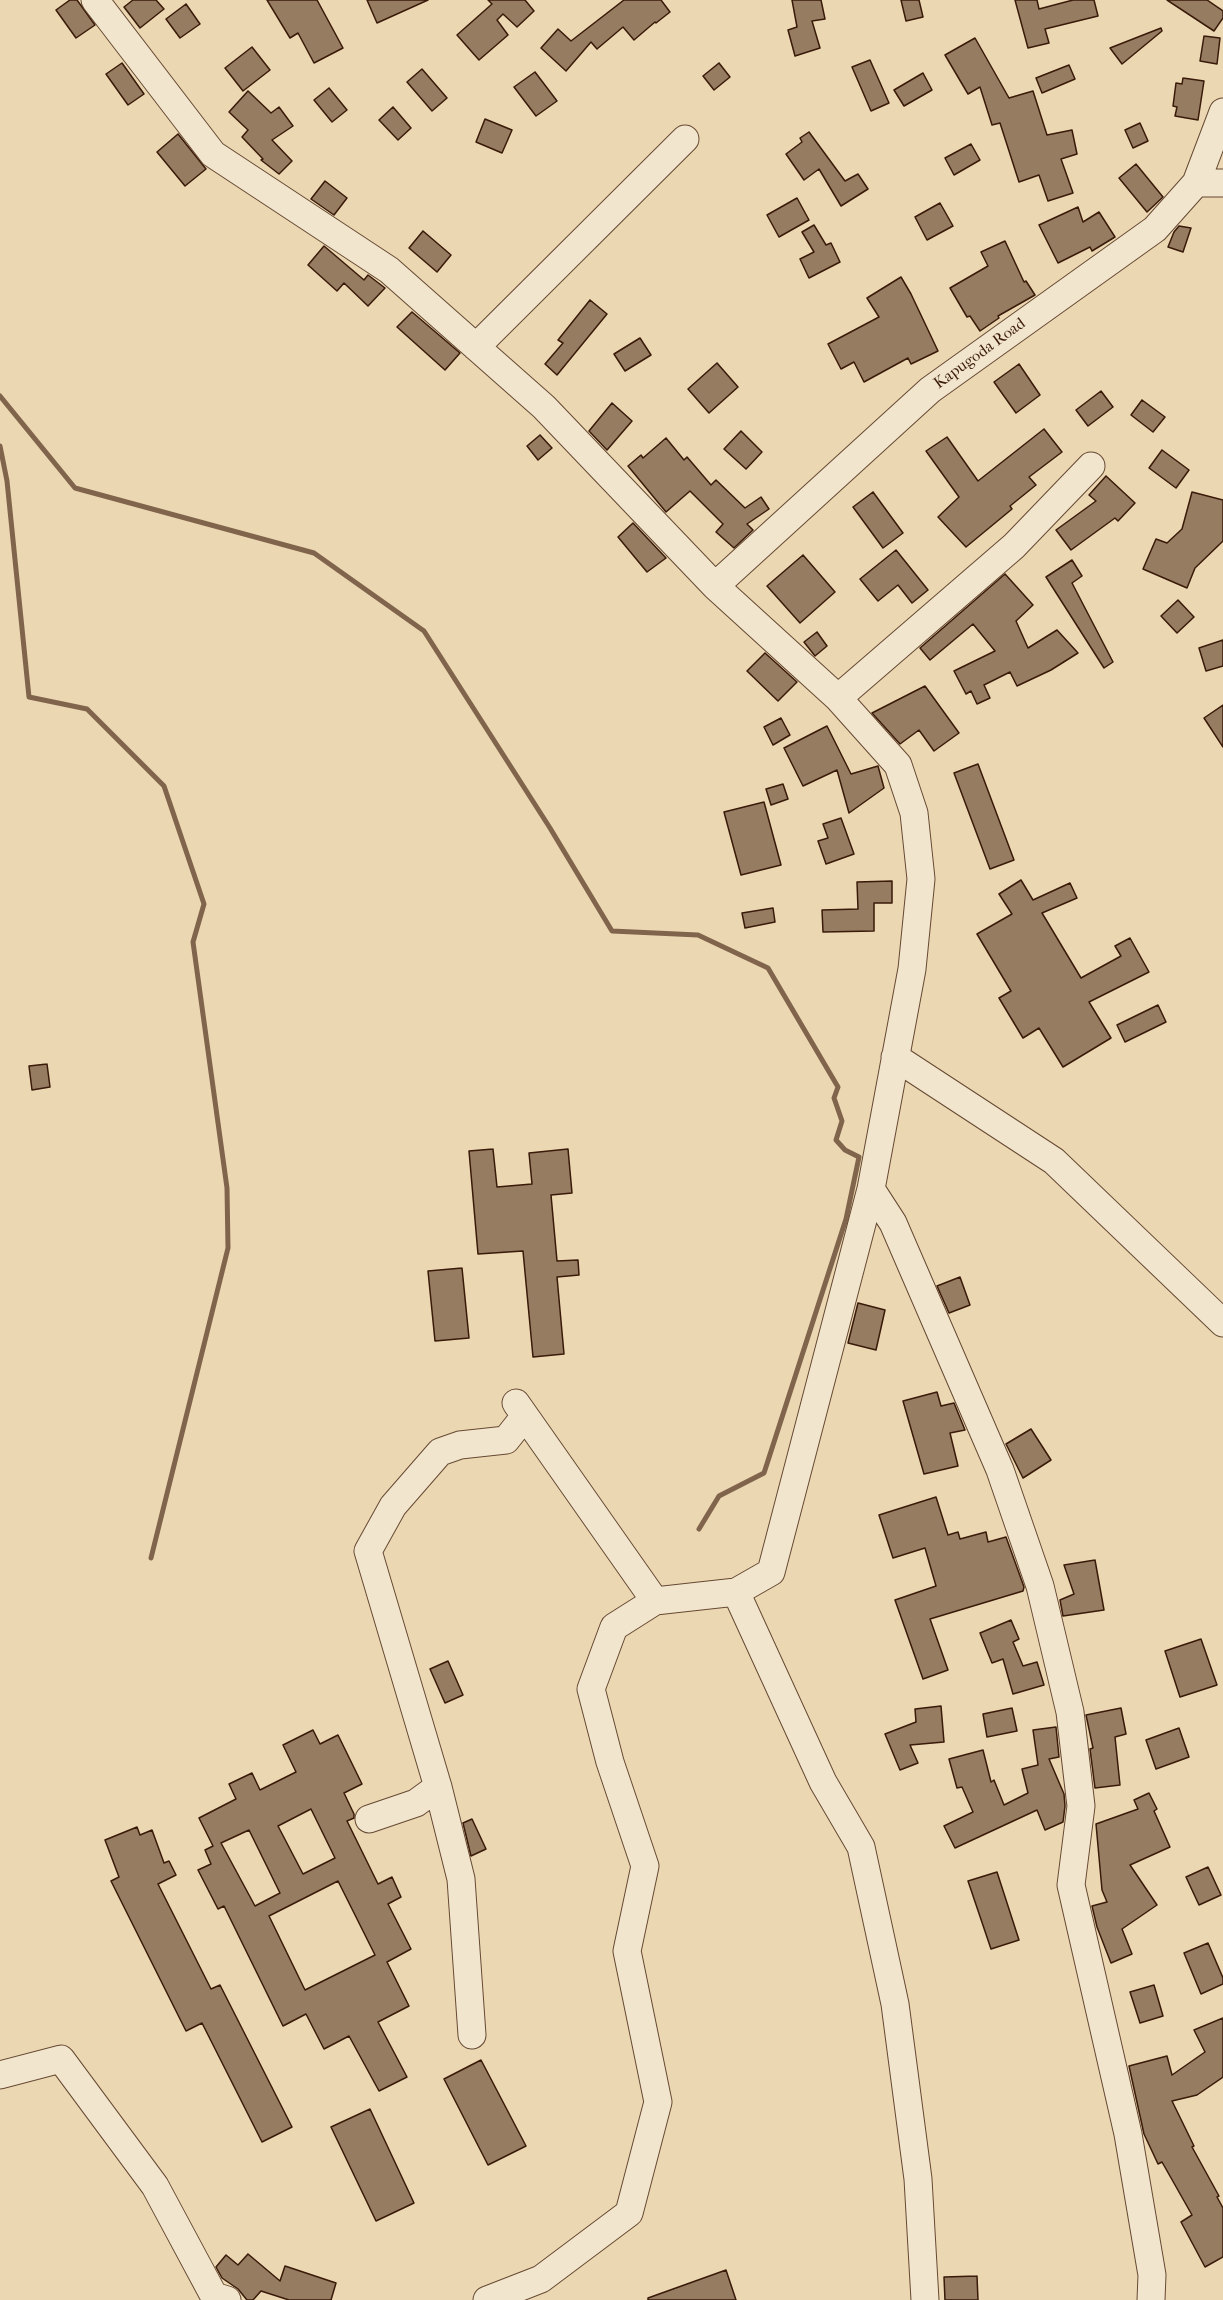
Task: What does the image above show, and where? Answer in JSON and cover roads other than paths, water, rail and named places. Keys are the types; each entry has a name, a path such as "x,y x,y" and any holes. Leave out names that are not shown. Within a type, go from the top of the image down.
{"street":[{"path":"95,0 213,154 389,270 544,407 715,586 838,698 898,765 914,813 921,879 912,969 871,1189 771,1572 736,1592 655,1601 614,1627 591,1689 610,1762 645,1866 627,1951 658,2102 628,2212 542,2290 488,2300"},
{"name":"Kapugoda Road","path":"715,586 930,390 1155,229 1196,183 1223,112"},
{"path":"476,347 685,139"},
{"path":"1196,183 1223,183"},
{"path":"838,698 1014,546 1091,466"},
{"path":"895,1057 1054,1161 1223,1323"},
{"path":"871,1189 892,1222 1000,1470 1040,1586 1070,1712 1081,1806 1071,1885 1128,2134 1152,2275 1151,2300"},
{"path":"472,2036 461,1879 438,1787 368,1551 393,1506 440,1452 460,1445 507,1440 520,1409 655,1601"},
{"path":"736,1592 823,1782 861,1846 895,2004 918,2178 925,2300"},
{"path":"369,1819 416,1803 438,1787"},
{"path":"0,2075 61,2060 155,2186 214,2296 227,2300"}],"waterway":[{"path":"0,396 75,488 314,553 424,631 550,828 612,931 698,935 768,968 838,1087 834,1098 842,1121 836,1140 845,1150 859,1157 846,1219 764,1473 719,1496 699,1529"},
{"path":"0,446 7,481 29,697 87,709 164,786 204,904 193,942 227,1188 228,1248 151,1558"}]}
